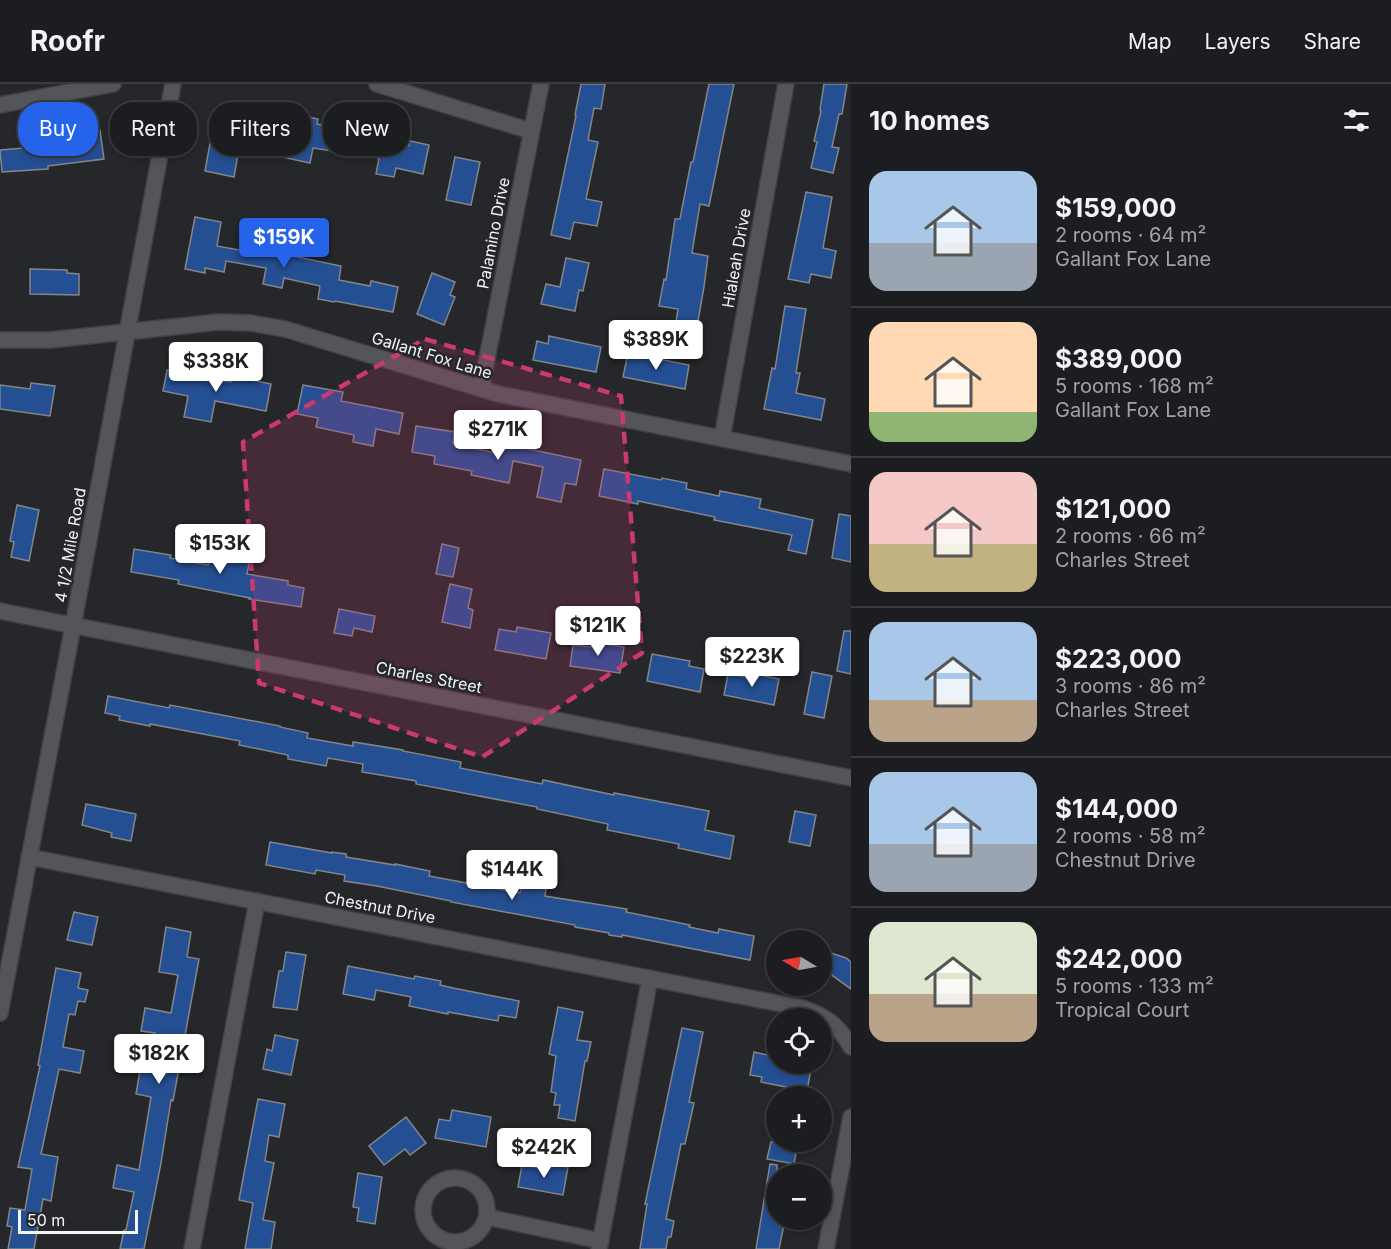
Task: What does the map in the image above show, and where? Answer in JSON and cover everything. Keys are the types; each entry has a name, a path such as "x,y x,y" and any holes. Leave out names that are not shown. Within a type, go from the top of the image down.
{"street":[{"path":"0,105 113,84"},
{"name":"4 1/2 Mile Road","path":"0,1013 173,84"},
{"path":"377,84 531,131"},
{"name":"Palamino Drive","path":"481,389 541,84"},
{"name":"Hialeah Drive","path":"722,438 786,84"},
{"name":"Gallant Fox Lane","path":"0,340 50,340 219,322 251,323 285,329 498,394 851,464"},
{"name":"Charles Street","path":"0,611 851,778"},
{"name":"Chestnut Drive","path":"29,857 802,1008 830,1021 842,1032 851,1047"},
{"path":"192,1249 257,902"},
{"path":"487,1217 600,1245 650,978"},
{"path":"826,1249 851,1117"},
{"path":"462,1178 471,1182 485,1197 487,1217 475,1236 465,1242 443,1241 433,1235 426,1226 422,1215 423,1204 433,1186 442,1180 462,1178"}],"highlighted area":[{"path":"425,339 621,396 642,653 482,757 259,683 243,442"}],"building":[{"path":"581,84 605,84 601,109 594,108 588,140 598,142 586,199 602,202 597,226 574,222 570,239 551,235"},
{"path":"709,84 734,84 709,206 700,204 692,253 708,256 695,338 674,334 678,309 659,306 664,279 666,280 675,219 680,219"},
{"path":"824,84 847,84 842,114 839,114 832,147 839,148 833,173 811,168 817,142 814,141"},
{"path":"311,118 318,119 317,124 323,125 323,150 313,148 310,163 282,157 311,156"},
{"path":"98,130 100,130 104,159 48,166 48,169 2,172 0,150 18,148 18,156 98,156"},
{"path":"410,141 429,145 423,174 396,168 394,177 376,174 379,158 366,156 410,156"},
{"path":"209,149 209,156 238,156 234,177 205,171"},
{"path":"455,157 480,162 471,205 446,200"},
{"path":"806,192 832,197 823,248 836,251 831,278 811,274 809,283 788,279"},
{"path":"195,217 221,222 217,246 244,251 246,240 284,248 283,254 341,266 339,280 370,286 371,281 398,287 393,312 318,299 320,286 284,278 282,288 263,284 266,268 226,261 224,272 205,268 205,273 185,269"},
{"path":"566,258 589,263 583,291 579,290 575,311 541,304 546,284 560,287"},
{"path":"30,269 67,270 67,273 79,274 79,295 30,294"},
{"path":"432,273 455,282 450,295 455,297 444,325 417,314"},
{"path":"785,306 806,309 796,373 800,373 796,393 825,399 821,420 764,409 772,368 775,369"},
{"path":"549,336 601,347 596,372 533,360 537,341 548,344"},
{"path":"628,353 689,365 685,389 623,377"},
{"path":"167,370 231,382 232,376 271,384 266,411 215,401 211,422 184,417 188,396 163,391"},
{"path":"31,383 55,386 50,416 0,409 0,385 30,389"},
{"path":"303,385 343,392 341,401 403,413 399,434 376,429 373,446 353,442 354,435 316,427 318,418 297,414"},
{"path":"416,426 455,432 453,444 501,454 504,440 524,444 524,448 581,460 576,485 565,483 561,502 537,497 543,467 513,461 509,483 471,475 472,471 434,464 435,456 412,452"},
{"path":"604,469 687,483 686,489 719,496 720,491 761,499 759,508 813,520 806,554 788,550 792,535 714,520 715,517 638,501 638,504 599,496"},
{"path":"17,505 39,510 29,561 11,557 14,542 10,541"},
{"path":"839,514 851,516 851,562 832,558"},
{"path":"237,540 253,544 247,574 288,581 288,585 304,588 301,607 249,599 178,584 179,580 131,572 134,549 171,555 170,558 208,565 210,552 234,557"},
{"path":"442,544 459,548 453,577 436,574"},
{"path":"450,584 472,589 468,608 473,610 470,628 442,622"},
{"path":"339,609 375,616 372,632 354,628 352,636 334,633"},
{"path":"517,627 551,633 546,659 495,650 499,629 516,632"},
{"path":"844,631 851,631 851,674 837,671"},
{"path":"592,642 624,647 620,673 570,666 573,645 591,647"},
{"path":"652,654 690,661 689,666 704,669 700,692 647,681"},
{"path":"746,672 779,679 774,705 724,695 728,674 745,677"},
{"path":"812,672 832,676 824,718 804,714"},
{"path":"108,696 280,726 308,733 307,738 353,746 353,742 403,750 461,762 460,768 542,784 543,780 709,811 705,830 734,836 730,859 678,848 679,844 607,830 608,824 537,809 537,807 362,772 363,764 328,758 326,766 288,759 288,755 239,745 240,741 119,720 120,716 105,713"},
{"path":"86,804 136,814 131,841 111,837 112,833 82,825"},
{"path":"795,811 816,815 810,846 789,842"},
{"path":"270,842 430,871 429,876 520,893 522,884 546,889 545,896 627,909 626,912 718,933 719,929 754,936 750,960 622,935 622,937 609,935 609,933 575,927 575,925 344,881 345,875 316,870 315,874 266,865"},
{"path":"74,912 98,917 92,945 67,940"},
{"path":"166,927 191,932 187,957 199,959 144,1249 120,1249 134,1192 113,1188 117,1165 139,1170 151,1097 136,1094 141,1065 148,1067 155,1033 141,1031 145,1008 171,1013 178,975 159,972"},
{"path":"286,952 306,955 297,1010 273,1007 279,971 283,971"},
{"path":"832,953 851,962 851,989 832,975"},
{"path":"348,966 414,979 415,976 441,981 440,985 519,1001 516,1018 499,1015 498,1021 448,1012 448,1014 409,1006 411,997 376,990 374,1000 343,994"},
{"path":"56,968 81,973 78,988 88,990 85,1002 78,1001 75,1015 69,1014 63,1047 84,1051 80,1073 59,1069 41,1154 58,1157 51,1201 43,1199 34,1249 8,1249 12,1227 7,1226 10,1208 25,1210 32,1169 18,1167 40,1066 38,1065"},
{"path":"558,1007 583,1012 577,1040 591,1042 587,1061 585,1061 575,1121 558,1118 560,1105 554,1105 556,1093 551,1092 556,1056 549,1054"},
{"path":"682,1028 703,1032 689,1102 694,1103 685,1144 681,1144 666,1219 674,1221 671,1237 668,1237 666,1249 640,1249 647,1204 645,1204"},
{"path":"275,1035 298,1040 291,1075 263,1069 267,1049 272,1051"},
{"path":"754,1052 766,1055 766,1074 810,1074 808,1086 781,1086 761,1082 762,1077 750,1075"},
{"path":"258,1099 285,1104 279,1137 269,1135 265,1161 274,1163 263,1220 275,1222 271,1249 245,1249 253,1203 239,1200"},
{"path":"452,1110 491,1117 486,1147 435,1138 439,1119 450,1121"},
{"path":"406,1117 426,1143 410,1155 405,1149 384,1165 369,1146"},
{"path":"769,1152 796,1152 794,1164 767,1159"},
{"path":"547,1163 568,1167 563,1195 518,1187 522,1165 546,1169"},
{"path":"358,1173 382,1177 375,1224 357,1221 359,1208 353,1207"},
{"path":"766,1188 766,1230 783,1230 779,1249 756,1249"}]}
